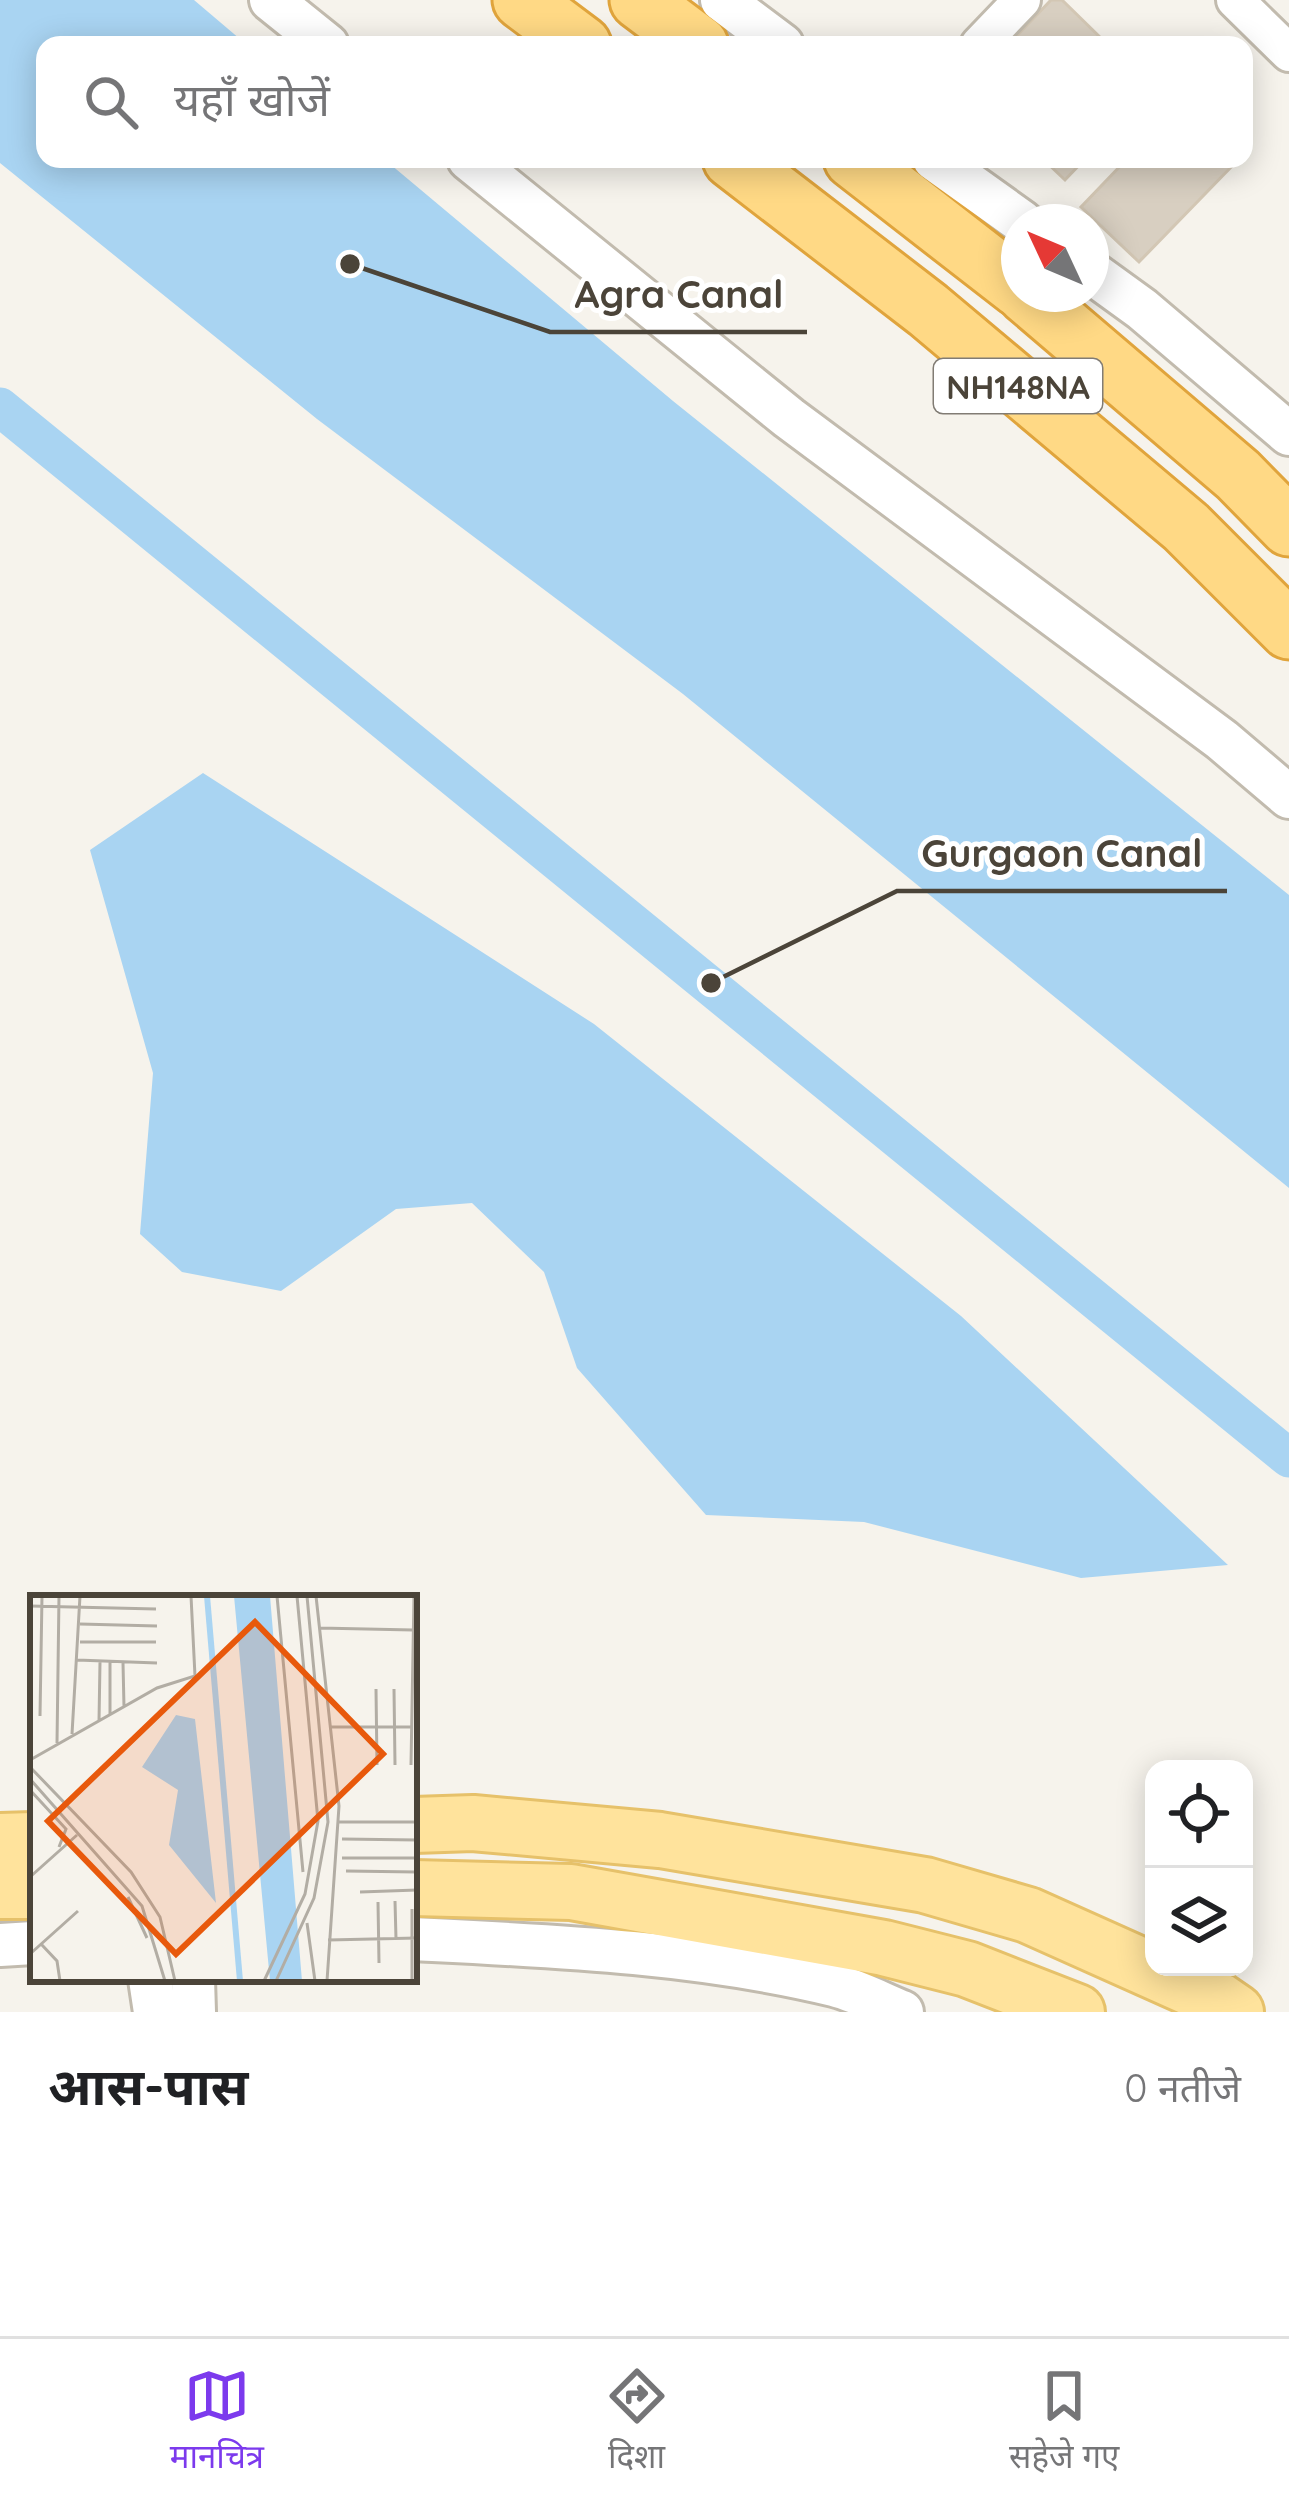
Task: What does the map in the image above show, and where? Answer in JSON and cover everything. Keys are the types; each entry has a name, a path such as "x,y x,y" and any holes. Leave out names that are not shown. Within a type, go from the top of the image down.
{"highway":[{"path":"522,0 570,36"},
{"path":"639,0 687,36"},
{"name":"NH148NA","path":"743,168 928,310 1169,512 1289,630"},
{"name":"NH148NA","path":"865,168 1001,275"},
{"name":"NH148NA","path":"1047,312 1238,475 1289,527"}],"main road":[{"path":"417,1826 473,1823 661,1840 925,1886 1028,1915 1236,2012"},
{"path":"0,1841 30,1840"},
{"path":"417,1888 571,1892 884,1948 967,1969 1077,2012"}],"street":[{"path":"271,0 316,36"},
{"path":"722,0 770,36"},
{"path":"988,36 1022,0"},
{"path":"1234,0 1289,53"},
{"path":"480,168 789,418 1222,740 1289,797"},
{"path":"947,168 1001,207"},
{"path":"1109,285 1289,434"},
{"path":"417,1939 560,1947 726,1966 838,1986 902,2012"},
{"path":"0,1945 30,1943"},
{"path":"150,1982 155,2012"},
{"path":"193,1982 194,2012"}],"water":[{"path":"0,0 194,0 236,36 36,36 36,168 395,168 673,401 1289,895 1289,1188 683,694 317,419 0,163"},
{"path":"203,773 594,1024 961,1316 1228,1565 1081,1578 864,1522 706,1515 577,1368 544,1272 472,1203 396,1209 281,1291 182,1272 140,1234 153,1073 90,850"}],"building":[{"path":"1051,0 1062,0 1099,36 1017,36"},
{"path":"1052,168 1076,168 1065,180"},
{"path":"1118,168 1230,168 1139,262 1109,234 1109,204 1084,204"}],"waterway":[{"path":"0,407 1289,1458"}],"place":[{"name":"Agra Canal","path":"350,264"},
{"name":"Gurgaon Canal","path":"711,983"}]}
